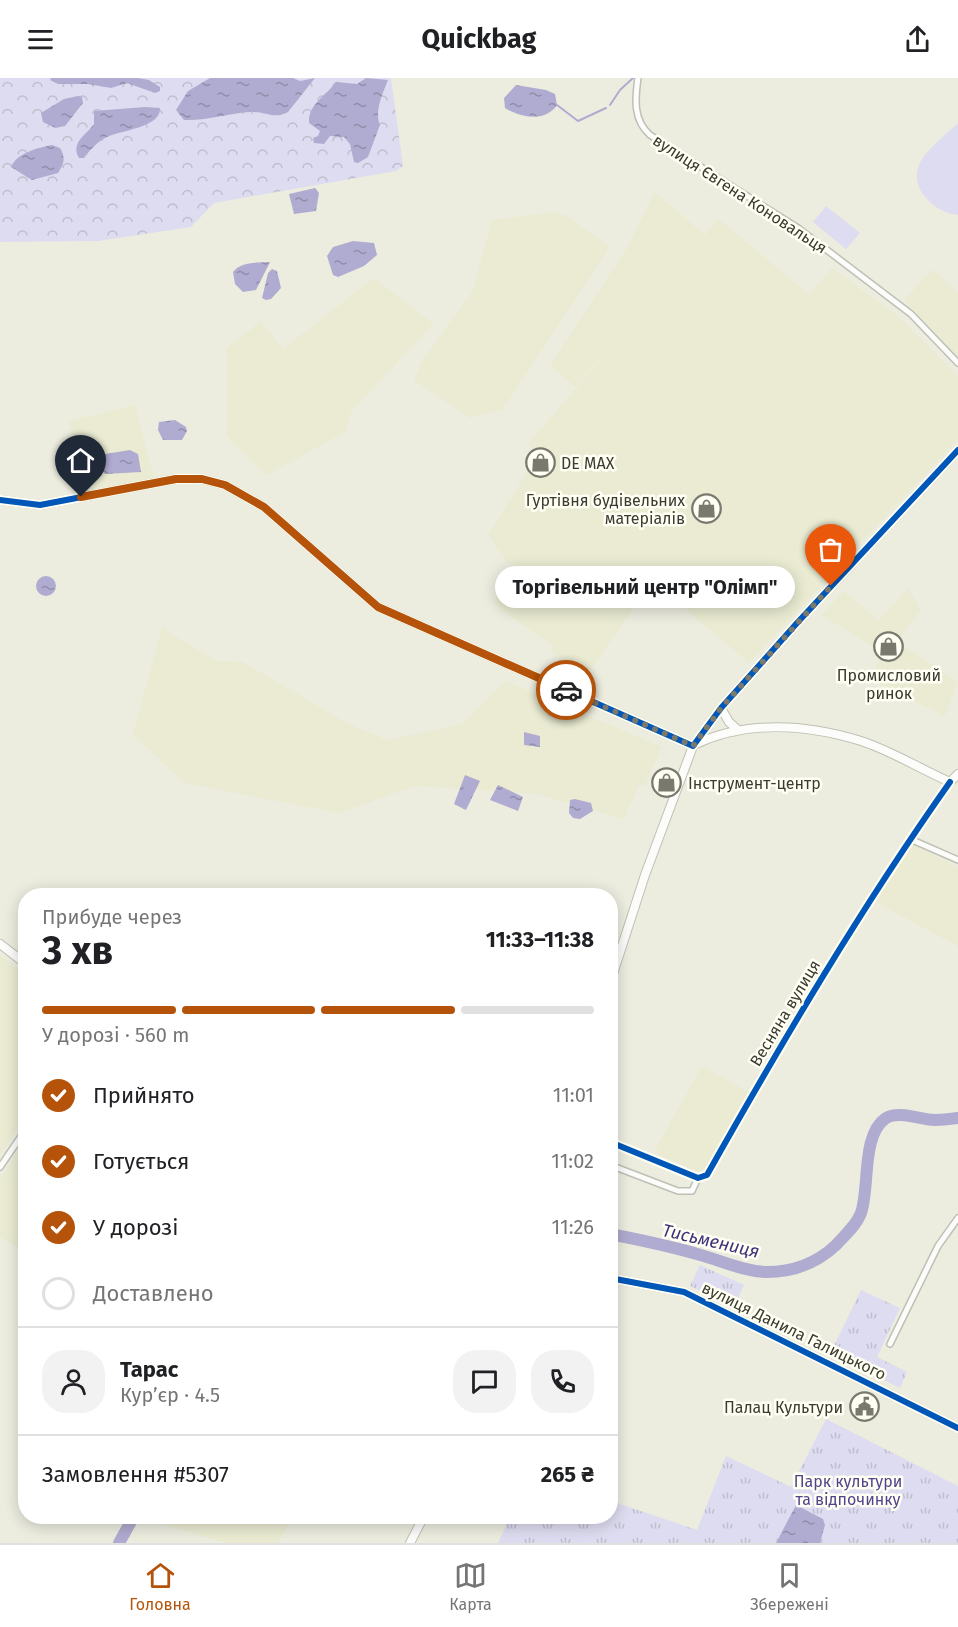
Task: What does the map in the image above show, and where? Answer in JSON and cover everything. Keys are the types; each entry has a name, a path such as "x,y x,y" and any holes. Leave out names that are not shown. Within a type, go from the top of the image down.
{"main road":[{"path":"618,958 645,875 693,746 721,708 958,450"},
{"path":"0,500 40,505 176,479 202,479 225,485 264,507 378,607 693,746 738,730 776,727 861,741 950,782 958,774"},
{"path":"721,708 729,722 738,730"},
{"path":"0,944 18,958"},
{"name":"вулиця Данила Галицького","path":"618,1280 684,1292 958,1428"},
{"path":"410,1543 420,1524"}],"street":[{"name":"вулиця Євгена Коновальця","path":"638,78 637,116 643,129 798,228 911,314 958,363"},
{"name":"Весняна вулиця","path":"618,1168 678,1191 692,1191 698,1178 707,1174 789,1028 910,839 950,782"},
{"path":"910,839 958,860"},
{"path":"0,1167 18,1141"},
{"path":"618,1145 698,1178"},
{"path":"890,1344 938,1246 958,1218"}],"shaded area":[{"path":"655,192 705,235 719,219 809,295 832,268 899,317 958,376 958,439 749,663 653,581 587,675 551,650 553,646 493,603 517,569 506,561 488,535 539,454 528,444 663,287 575,387 550,365 627,248"},
{"path":"555,212 567,216 610,247 503,409 470,418 414,380 422,361 472,292 492,220"},
{"path":"933,269 958,293 958,356 904,300"},
{"path":"374,278 434,324 352,410 345,432 266,475 226,435 226,349 261,321 283,349"},
{"path":"135,405 154,478 88,495 69,421"},
{"name":"Промисловий ринок","path":"908,588 921,610 897,641 958,682 945,716 871,680 881,652 822,615 843,591 879,620"},
{"path":"162,628 217,661 243,662 347,723 387,740 463,724 505,681 662,747 645,786 639,785 624,819 537,794 415,786 339,813 184,783 133,734"},
{"path":"910,843 958,867 958,946 875,902"},
{"path":"0,955 18,970 18,1128 0,1155"},
{"path":"702,1066 748,1092 707,1167 698,1172 654,1152"},
{"path":"18,1152 18,1248 0,1237 0,1180"},
{"path":"289,1524 278,1543 224,1543 166,1525"}],"green space":[{"path":"0,78 391,78 403,166 396,171 214,203 191,227 98,241 0,242"},
{"path":"958,123 958,215 940,209 925,197 917,180 917,171 924,156"},
{"path":"826,206 860,233 846,249 813,222"},
{"path":"700,1265 744,1285 734,1307 690,1286"},
{"path":"861,1290 900,1308 877,1357 907,1372 900,1388 830,1354"},
{"name":"Парк культури та відпочинку","path":"826,1419 958,1486 958,1543 498,1543 507,1524 618,1524 618,1503 697,1530 726,1456 791,1487"}],"water":[{"path":"51,78 138,78 149,80 160,87 160,91 155,93 127,83 111,88 88,84 58,84 50,80"},
{"path":"210,78 293,78 300,81 315,78 288,112 283,114 251,112 184,120 176,110 188,91"},
{"path":"366,78 388,80 379,108 380,125 368,157 358,163 354,162 350,144 344,137 330,136 324,144 314,143 313,138 318,136 320,131 309,123 309,116 314,105 336,82 357,84"},
{"path":"516,85 546,90 555,94 557,105 546,114 533,117 511,111 505,108 504,98"},
{"path":"82,97 83,103 65,126 55,128 43,122 41,113 64,99"},
{"path":"160,108 154,120 138,128 105,138 84,158 79,158 76,148 94,124 94,111"},
{"path":"52,145 60,148 64,158 58,173 32,180 11,167 23,155"},
{"path":"315,188 319,193 316,211 294,214 289,194"},
{"path":"353,241 374,243 377,255 364,266 338,277 333,275 327,256 333,247"},
{"path":"270,262 256,290 243,292 235,284 233,272 236,268 250,263"},
{"path":"272,269 277,271 281,288 271,299 266,300 262,298 268,273"},
{"path":"175,420 186,427 187,431 182,440 163,440 158,430 159,422"},
{"path":"130,450 138,454 141,472 105,474 99,469 99,455"},
{"path":"46,576 53,579 56,586 53,593 46,596 39,593 36,586 39,579"},
{"path":"524,732 540,736 540,747 524,745"},
{"path":"465,775 480,781 466,810 454,804"},
{"path":"498,785 523,797 518,811 490,800"},
{"path":"570,800 591,803 593,811 580,819 573,818 569,813"},
{"path":"796,1505 823,1519 825,1525 820,1543 776,1543"}],"waterway":[{"path":"610,105 620,90 633,78"},
{"path":"557,105 578,121 606,108"},
{"name":"Тисьмениця","path":"618,1236 758,1271 786,1270 804,1266 828,1252 859,1218 864,1202 869,1149 878,1126 886,1118 897,1115 929,1120 958,1118"},
{"name":"Тисьмениця","path":"119,1543 130,1524"}],"cycle path":[{"path":"0,500 40,505 176,479 203,479 225,485 264,507 378,607 693,746 721,708 797,623 958,450"},
{"path":"618,1145 698,1178 707,1175 824,975 885,878 950,782"},
{"path":"618,1280 684,1292 958,1428"}],"way so far":[{"path":"566,690 693,746 721,708 831,586"}],"place":[{"name":"DE MAX","path":"540,463"},
{"name":"Гуртівня будівельних матеріалів","path":"706,509"},
{"name":"Торгівельний центр \"Олімп\"","path":"831,586"},
{"name":"Промисловий ринок","path":"889,647"},
{"name":"Інструмент-центр","path":"667,783"},
{"name":"Палац Культури","path":"864,1407"}],"route":[{"path":"81,497 176,479 202,479 225,485 264,507 378,607 566,690"}]}
